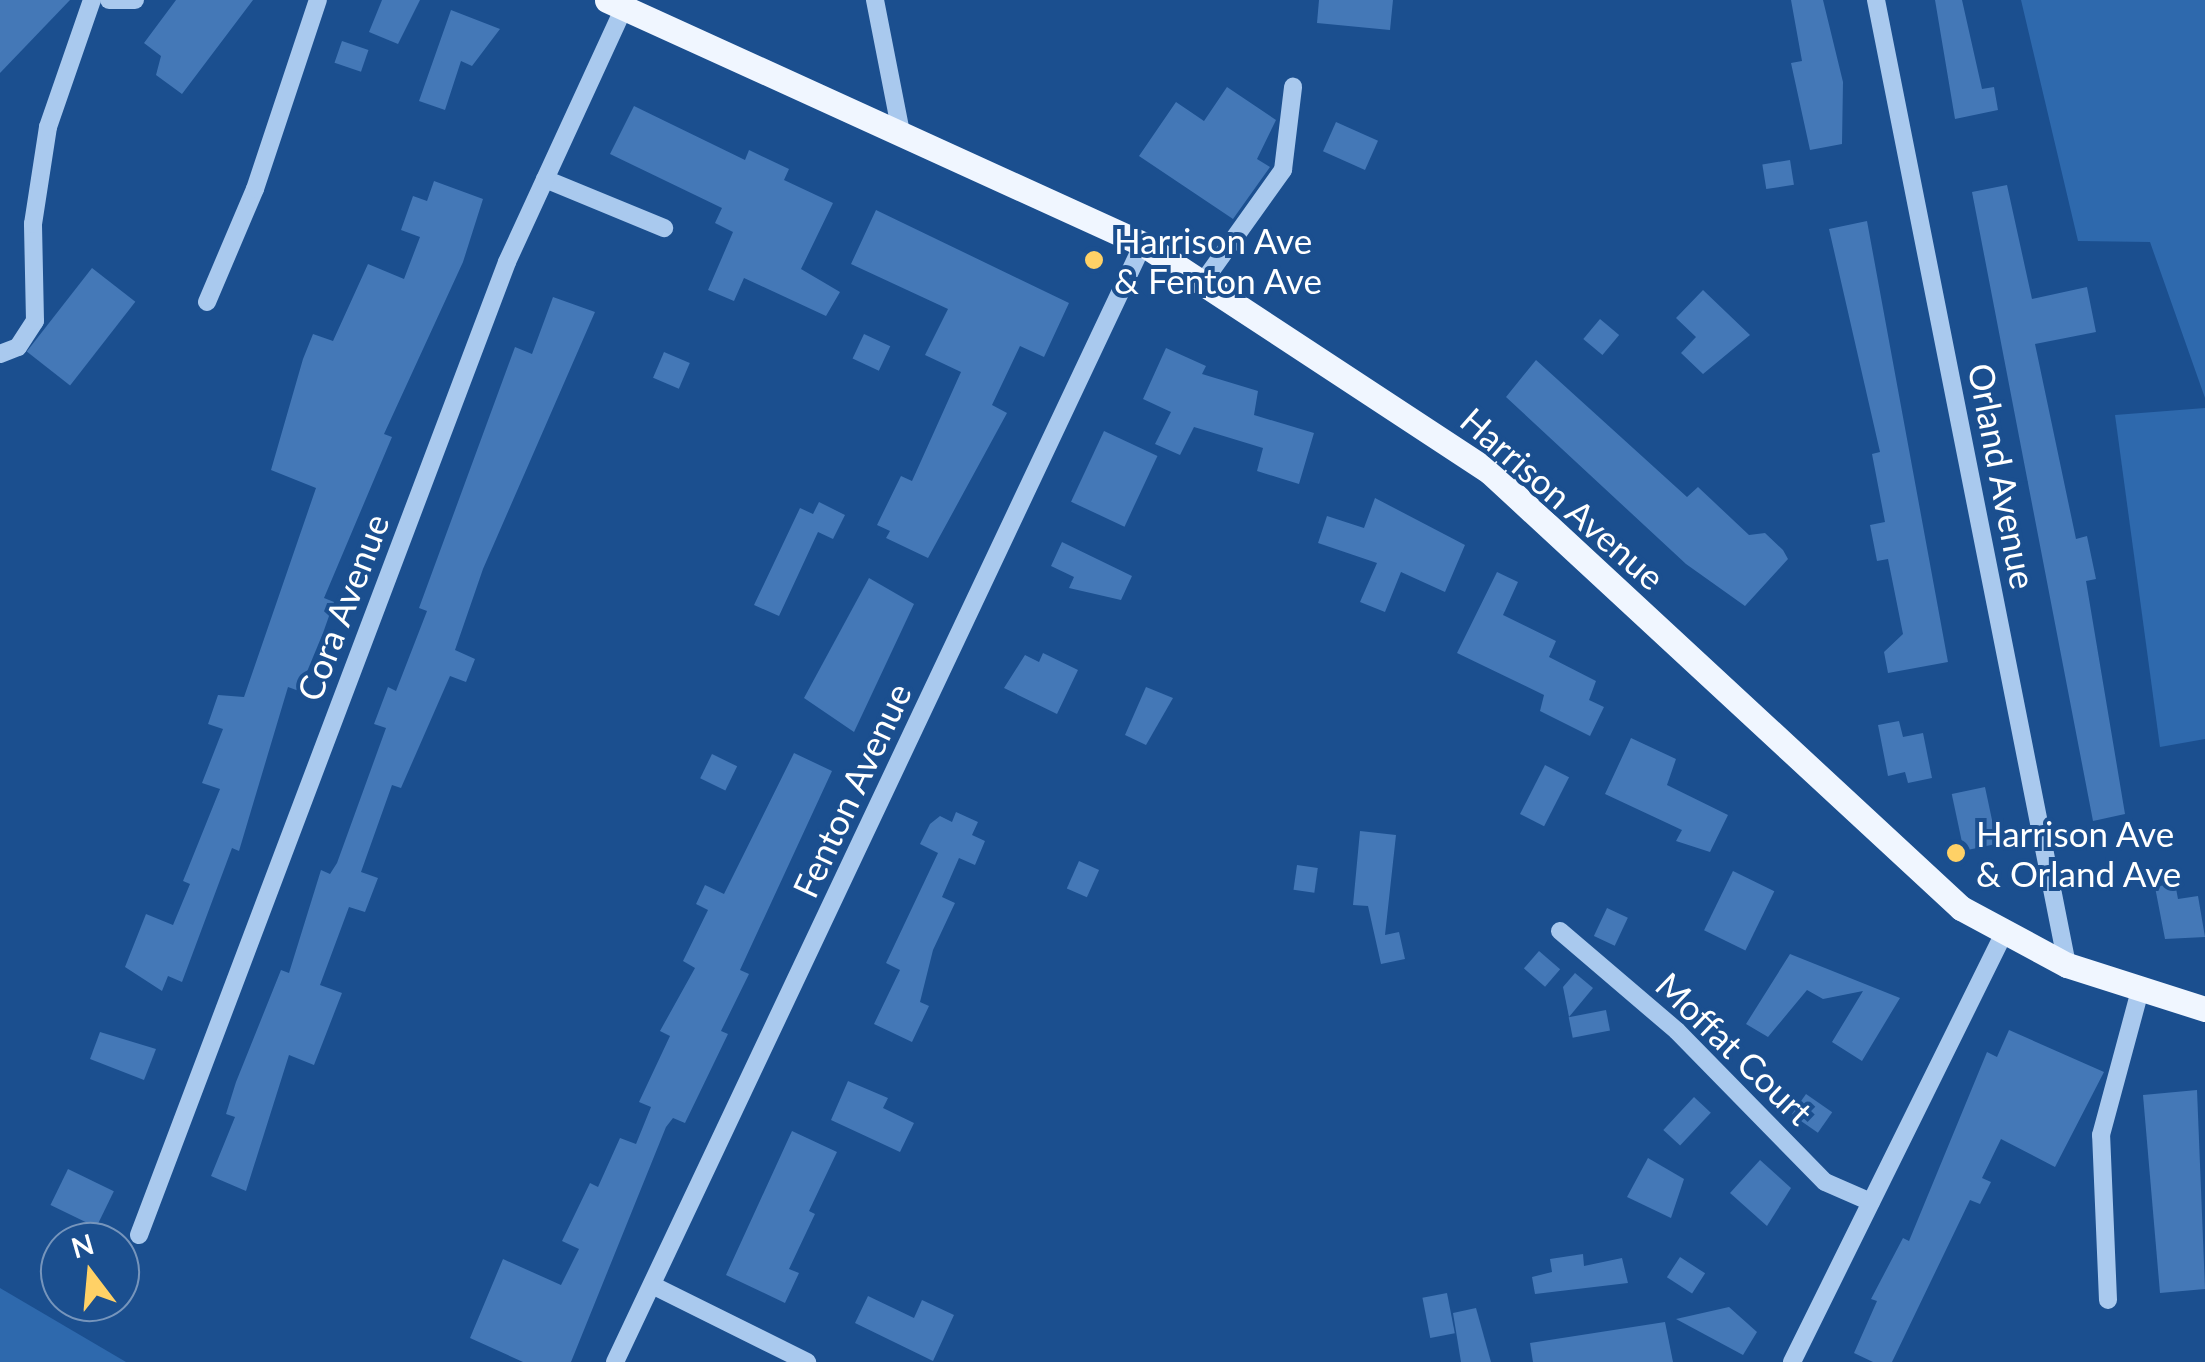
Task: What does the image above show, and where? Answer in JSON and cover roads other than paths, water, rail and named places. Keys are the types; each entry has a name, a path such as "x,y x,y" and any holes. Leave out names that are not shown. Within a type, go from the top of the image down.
{"main road":[{"name":"Harrison Avenue","path":"615,5 1143,244 1490,472 1916,870 2004,935 2066,965 2205,1009"}],"street":[{"path":"0,354 18,347 36,321 33,224 48,127 92,0"},
{"path":"109,0 135,0"},
{"path":"206,302 255,189 318,0"},
{"path":"876,0 901,132"},
{"name":"Orland Avenue","path":"1876,0 2066,965"},
{"name":"Cora Avenue","path":"140,1232 615,5"},
{"path":"1203,282 1283,170 1294,87"},
{"path":"545,179 664,228"},
{"name":"Fenton Avenue","path":"615,1362 1143,244"},
{"name":"Moffat Court","path":"1560,931 1677,1032 1825,1182 1870,1202"},
{"path":"1792,1362 2004,935"},
{"path":"2108,1300 2101,1135 2140,990"},
{"path":"654,1286 807,1362"}],"place":[{"name":"Harrison Ave & Fenton Ave","path":"1094,260"},
{"name":"Harrison Ave & Orland Ave","path":"1956,853"}]}
